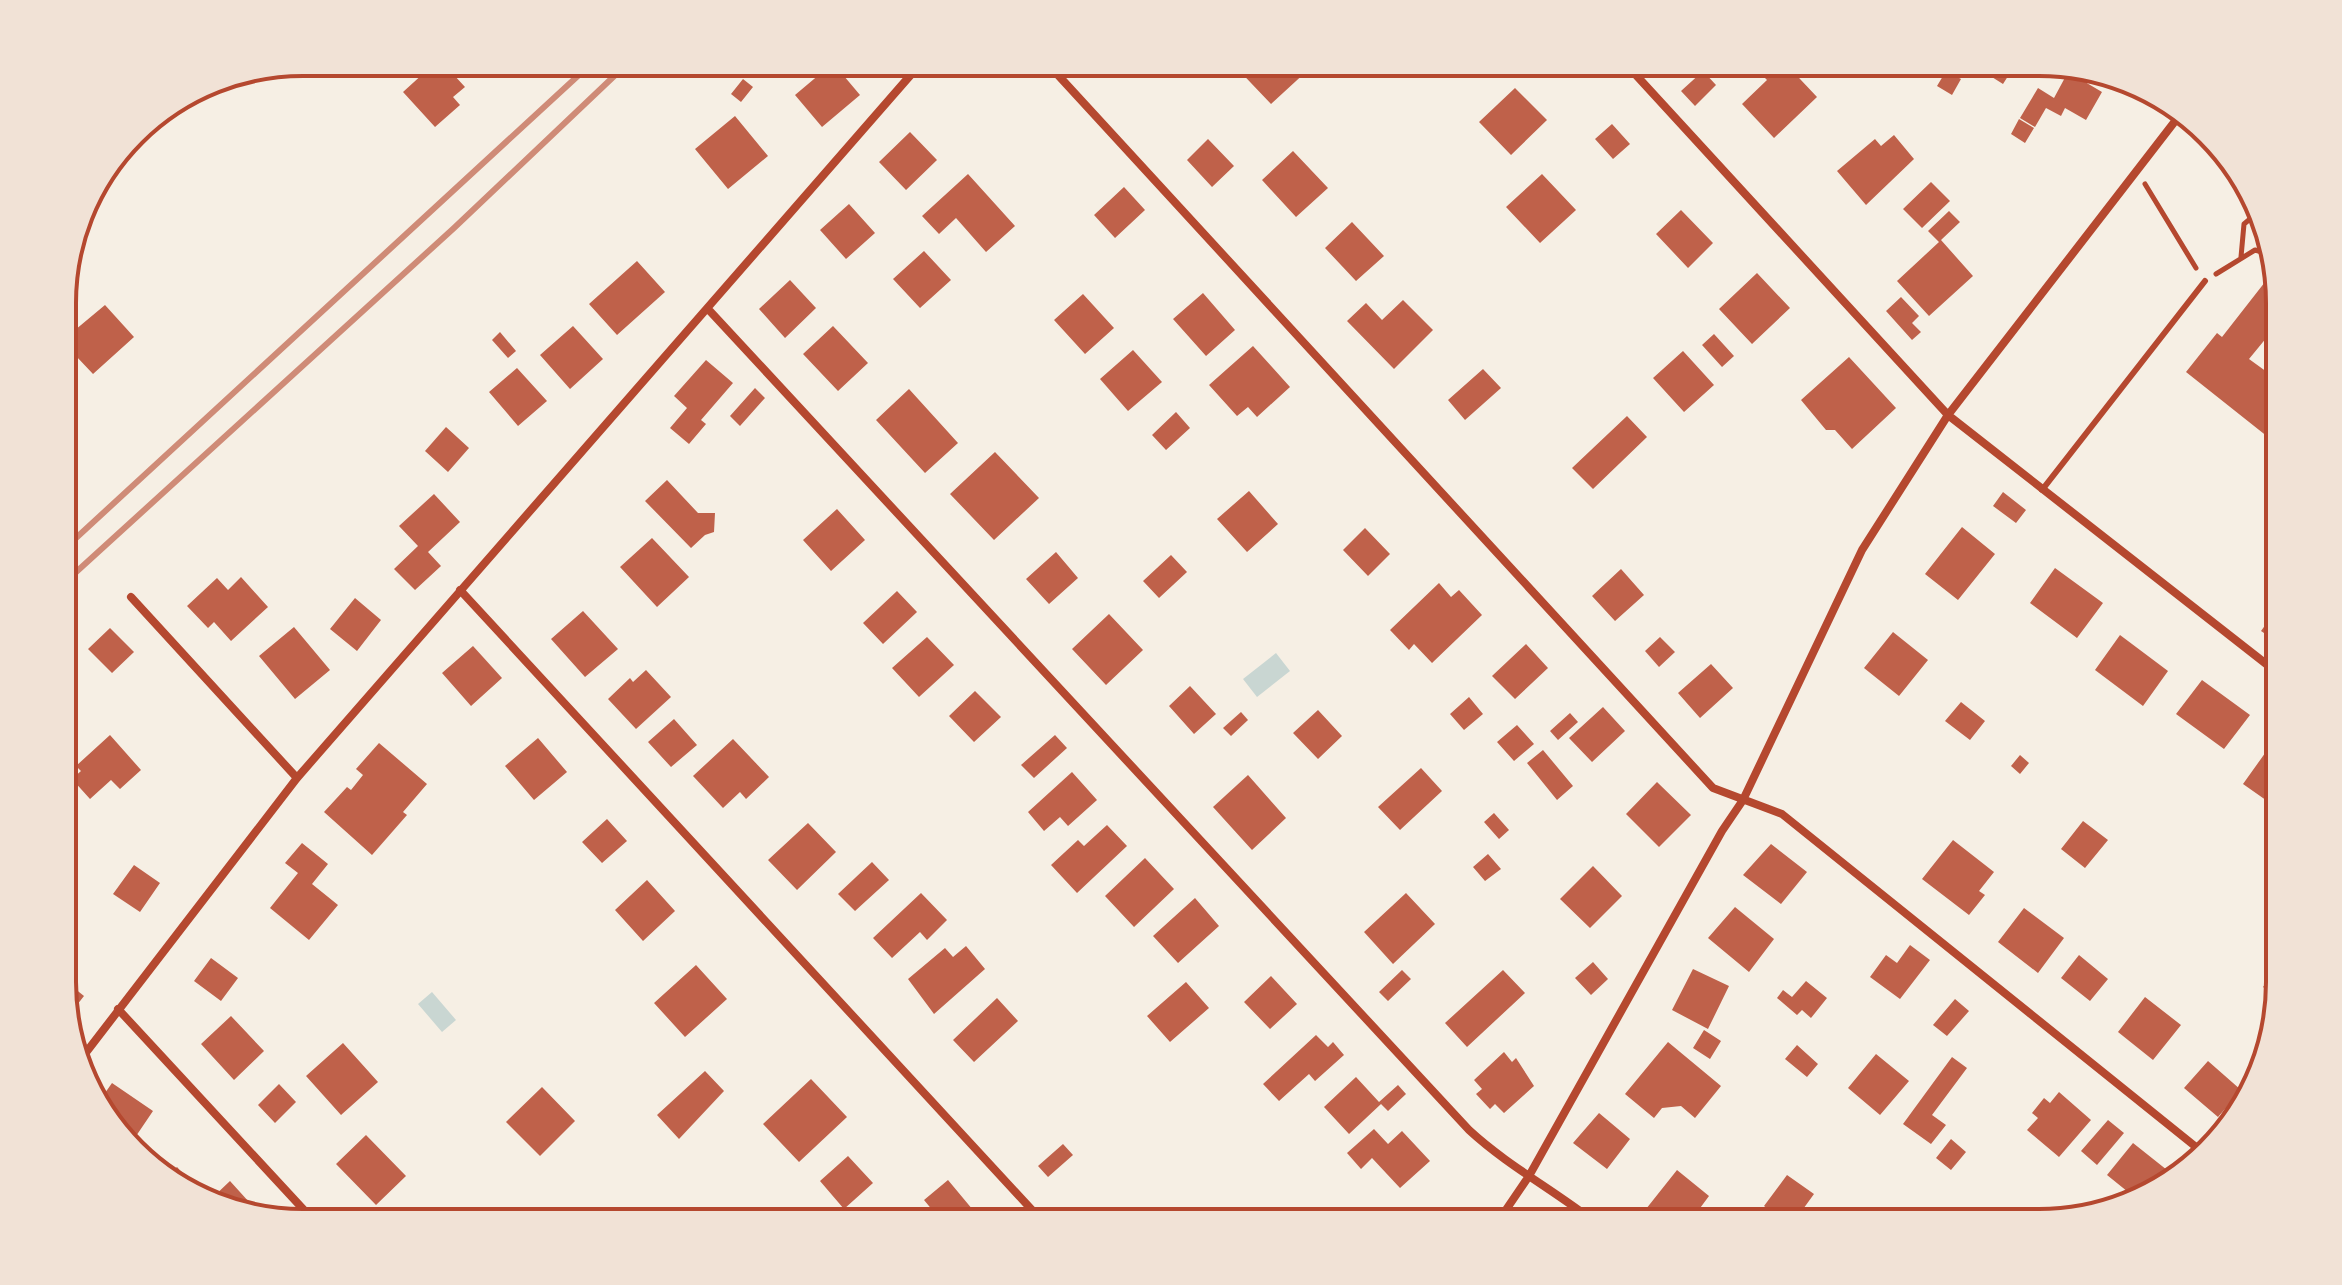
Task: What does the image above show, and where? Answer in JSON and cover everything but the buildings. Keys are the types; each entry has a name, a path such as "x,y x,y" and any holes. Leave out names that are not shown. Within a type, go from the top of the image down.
{"street":[{"path":"87,1051 297,778 910,76"},
{"path":"1059,76 1713,788 1782,814 2195,1147"},
{"path":"1637,76 1948,415 2041,492 2266,664"},
{"path":"1507,1209 1529,1176 1722,831 1743,800 1862,550 1948,415 2175,121"},
{"path":"708,309 1469,1130 1500,1158 1576,1209"},
{"path":"460,590 1031,1209"},
{"path":"131,597 297,778"},
{"path":"118,1009 303,1209"}],"lane":[{"path":"2041,492 2205,281"}],"path":[{"path":"2138,171 2205,281 2255,250 2260,251"},
{"path":"2241,258 2244,224 2250,219"}],"shaded area":[{"path":"1276,653 1290,671 1257,697 1243,679"},
{"path":"432,992 456,1020 442,1032 418,1004"}],"railway":[{"path":"76,538 578,76"},
{"path":"76,572 454,228 614,76"}]}
